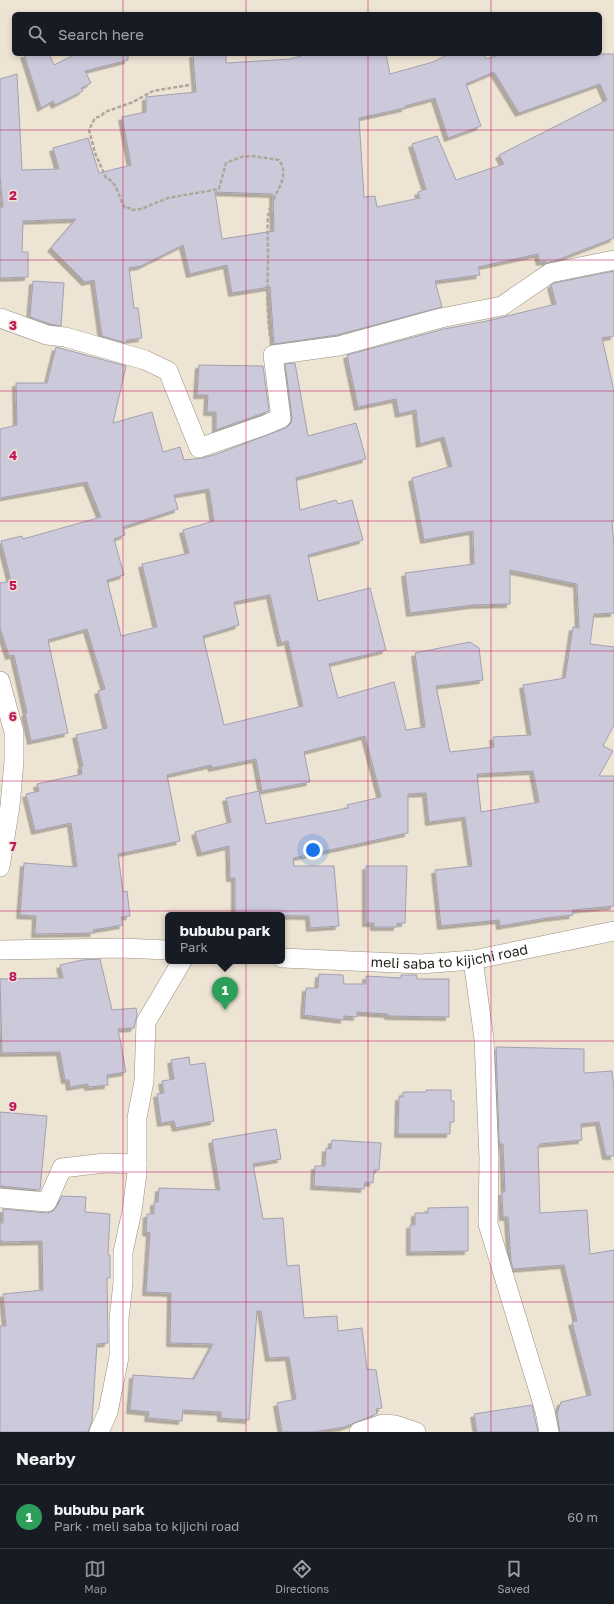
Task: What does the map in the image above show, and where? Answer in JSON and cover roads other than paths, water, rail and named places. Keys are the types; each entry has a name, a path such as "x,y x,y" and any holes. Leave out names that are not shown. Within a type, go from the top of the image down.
{"street":[{"path":"0,318 47,335 65,337 145,360 168,371 199,448 265,425 280,418 273,354 339,346 441,318 502,306 550,273 614,260"},
{"path":"0,681 14,732 14,761 10,806 0,867"},
{"name":"meli saba to kijichi road","path":"285,958 422,964 473,960 614,931"},
{"path":"0,950 121,948 165,950"},
{"path":"473,960 484,1039 489,1158 488,1224 545,1411 549,1432"},
{"path":"99,1432 108,1412 118,1357 119,1319 123,1283 123,1252 132,1211 137,1164 137,1118 144,1081 146,1022 180,964"},
{"path":"0,1198 47,1202 62,1168 105,1163 137,1164"},
{"path":"359,1432 383,1424 395,1425 416,1432"}],"place":[{"name":"bububu park","path":"225,1010"}]}
